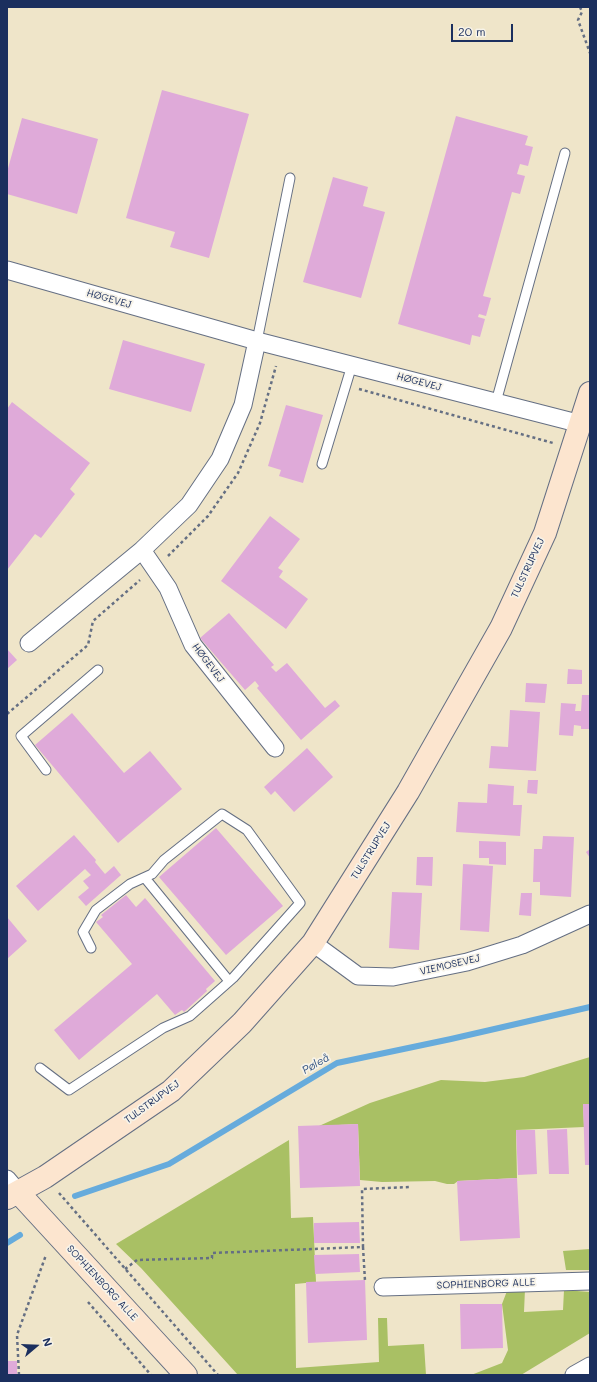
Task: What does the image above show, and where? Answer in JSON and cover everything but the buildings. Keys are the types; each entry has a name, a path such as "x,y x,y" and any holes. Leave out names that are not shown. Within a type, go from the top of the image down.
{"street":[{"name":"HØGEVEJ","path":"7,270 257,341 581,424"},
{"path":"29,643 142,550 189,505 220,459 243,405 257,341"},
{"name":"TULSTRUPVEJ","path":"11,1190 45,1177 171,1091 242,1023 313,943 408,792 501,628 544,533 590,393"},
{"name":"HØGEVEJ","path":"142,550 168,588 193,645 275,748"},
{"name":"VIEMOSEVEJ","path":"313,943 358,976 393,978 467,962 510,949 590,914"},
{"name":"SOPHIENBORG ALLE","path":"11,1190 186,1375"},
{"name":"SOPHIENBORG ALLE","path":"383,1287 590,1281"},
{"path":"574,1375 590,1366"}],"lane":[{"path":"496,402 565,153"},
{"path":"257,341 290,178"},
{"path":"322,464 352,365"},
{"path":"46,770 21,736 98,670"},
{"path":"40,1068 69,1090 163,1028 190,1016 230,981 300,903 247,830 222,814 164,860 152,874 130,884 96,910 83,932 91,948"},
{"path":"145,878 230,981"}],"path":[{"path":"580,7 582,12 578,20 590,53"},
{"path":"45,1177 218,1375"},
{"path":"125,1269 137,1260 212,1258 212,1253 363,1247 362,1189 411,1187"},
{"path":"19,1375 17,1335 46,1255"}],"green space":[{"path":"590,1057 590,1104 583,1104 584,1127 516,1130 517,1178 458,1181 454,1184 435,1181 382,1182 360,1180 358,1124 319,1126 370,1103 441,1080 485,1082 524,1077"},
{"path":"289,1140 291,1218 313,1217 316,1282 295,1284 296,1368 379,1362 378,1318 387,1318 388,1346 424,1344 426,1375 238,1375 141,1268 116,1244"},
{"path":"590,1249 590,1270 566,1270 563,1251"},
{"path":"525,1289 524,1312 563,1310 564,1290 590,1292 590,1333 521,1375 471,1375 502,1363 508,1350 502,1304 507,1291"}],"waterway":[{"name":"Pøleå","path":"75,1196 169,1164 337,1063 451,1039 590,1007"},
{"name":"Pøleå","path":"7,1243 20,1235"}]}
